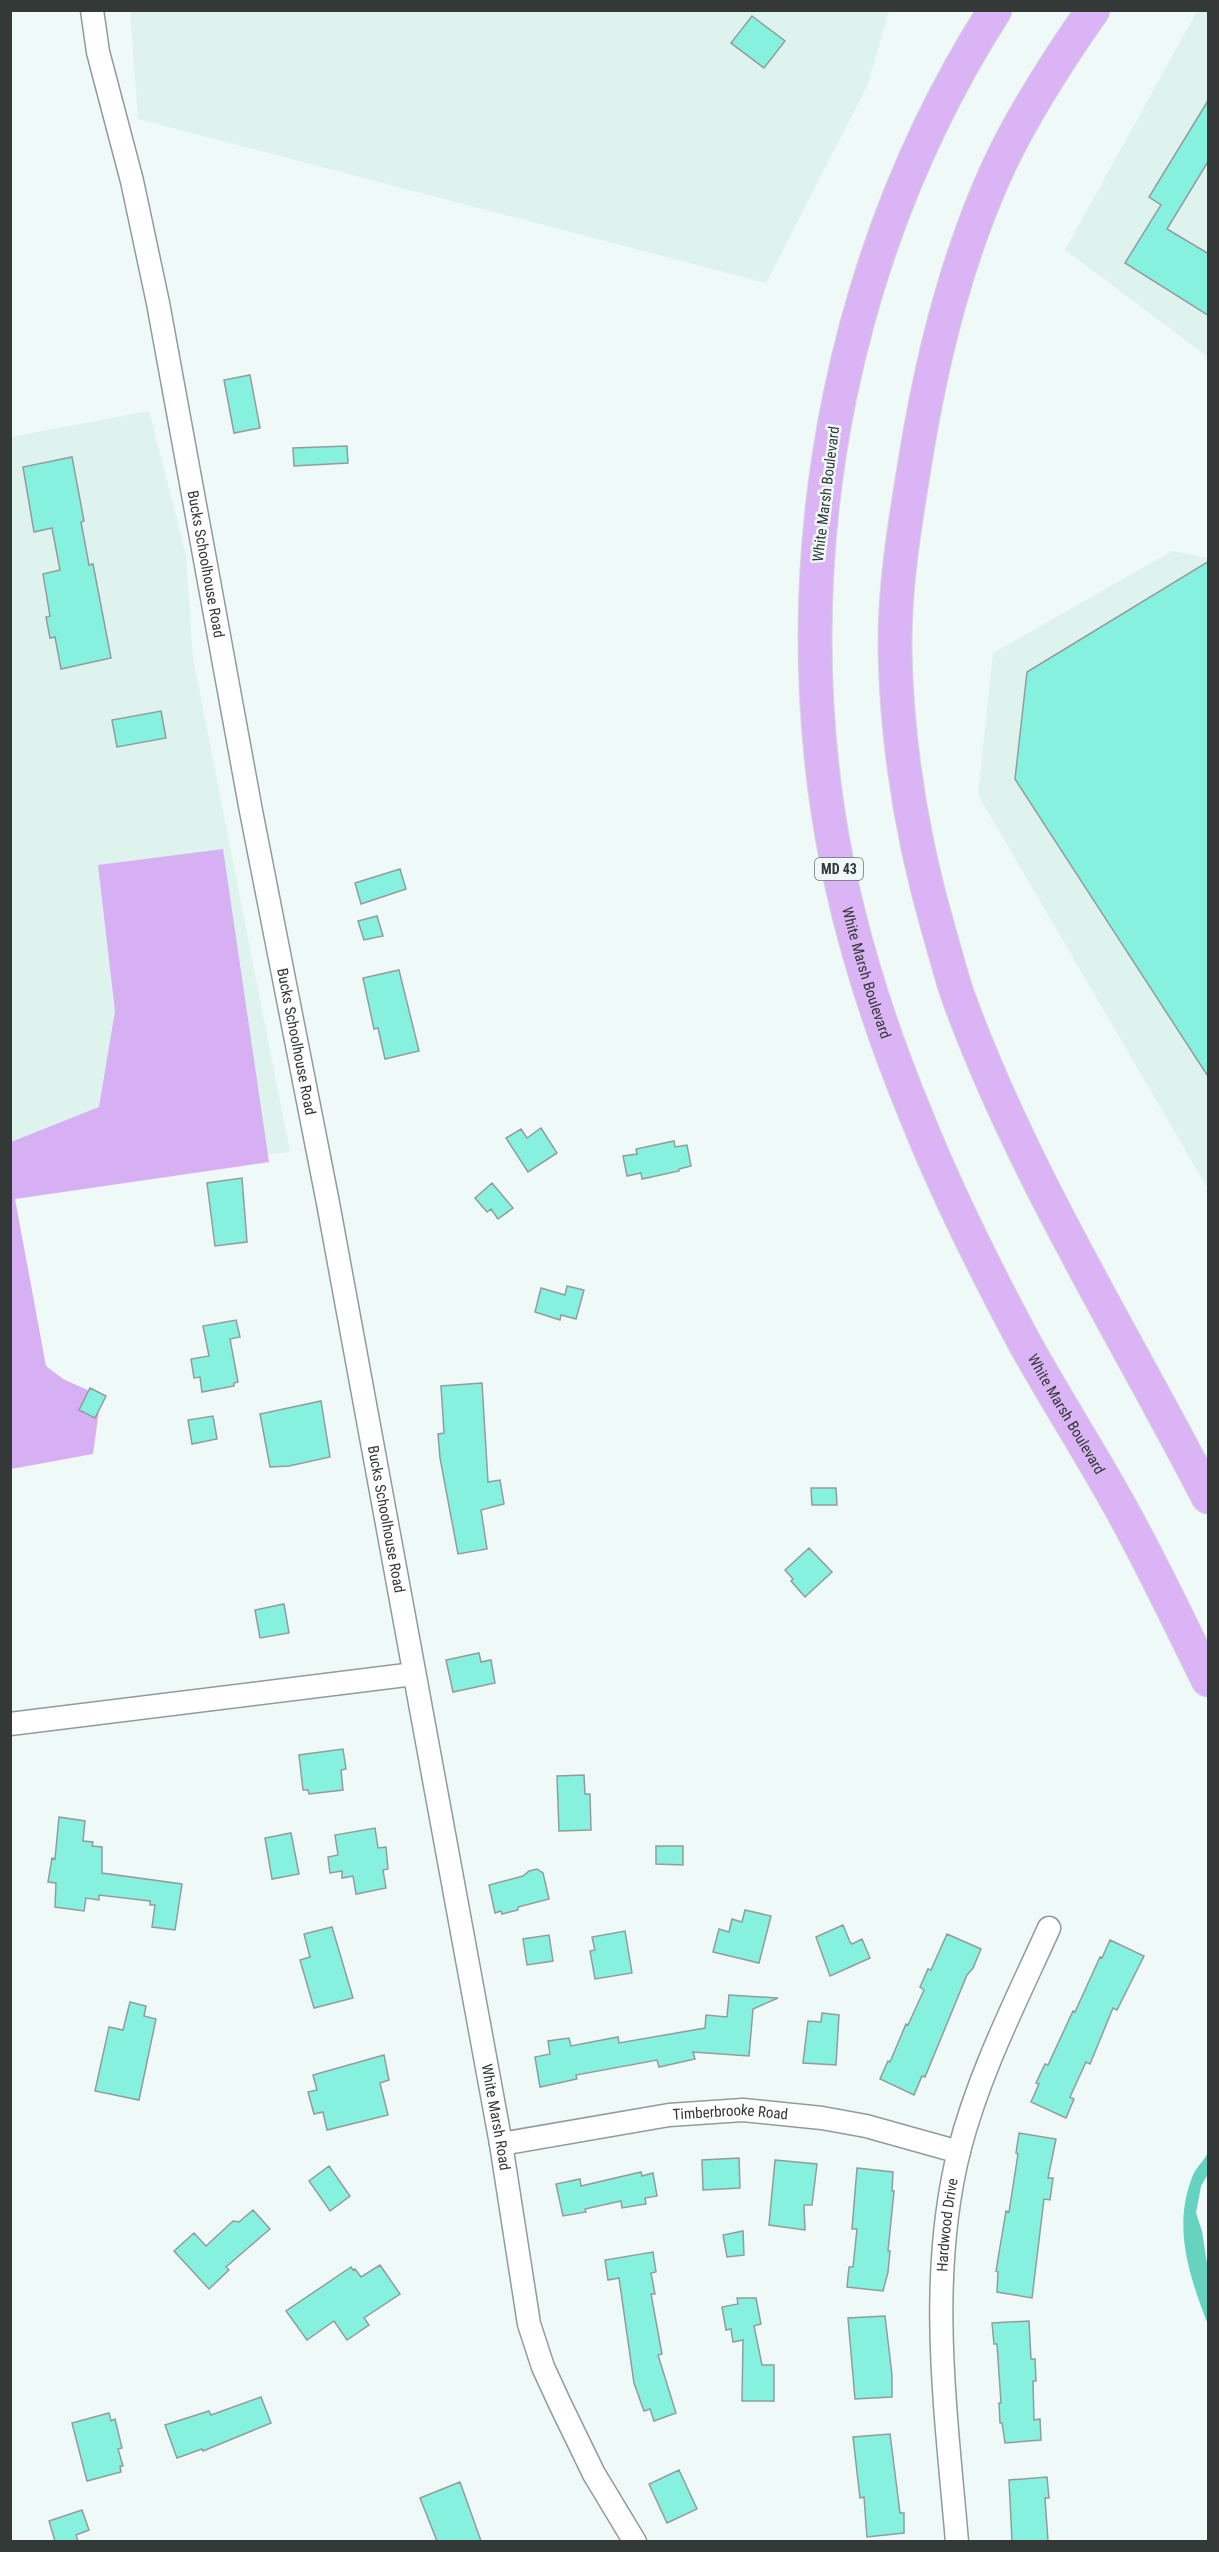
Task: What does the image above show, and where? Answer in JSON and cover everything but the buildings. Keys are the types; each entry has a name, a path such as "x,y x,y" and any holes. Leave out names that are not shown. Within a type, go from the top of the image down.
{"highway":[{"name":"White Marsh Boulevard","path":"996,10 957,75 905,184 864,303 839,399 823,497 816,592 815,663 822,770 836,854 856,944 888,1047 917,1119 976,1248 1024,1342 1117,1500 1209,1680"},
{"path":"1094,10 1063,53 998,168 968,243 942,326 923,417 902,543 895,649 900,722 910,817 930,900 957,995 1017,1137 1060,1224 1209,1497"}],"street":[{"name":"Bucks Schoolhouse Road","path":"92,10 98,52 132,181 158,303 251,811 328,1203 414,1674"},
{"path":"10,1724 414,1674"},
{"name":"White Marsh Road","path":"414,1674 501,2144 529,2324 543,2367 594,2474 635,2541"},
{"name":"Hardwood Drive","path":"957,2541 942,2358 941,2281 947,2216 959,2152 993,2052 1049,1928"},
{"name":"Timberbrooke Road","path":"501,2144 669,2115 744,2110 822,2118 866,2126 959,2152"}],"shaded area":[{"path":"130,11 889,11 868,84 766,283 138,119"},
{"path":"1197,11 1208,11 1208,357 1065,250"},
{"path":"149,411 186,555 193,658 290,1152 11,1180 11,437"},
{"path":"1172,551 1208,558 1208,1189 978,795 993,653"},
{"path":"223,849 269,1162 15,1199 46,1366 63,1379 101,1396 93,1454 11,1469 11,1142 99,1107 115,1011 98,865"},
{"path":"1208,2152 1208,2174 1201,2186 1196,2213 1202,2231 1208,2270 1208,2325 1189,2269 1184,2213 1193,2175"}]}
